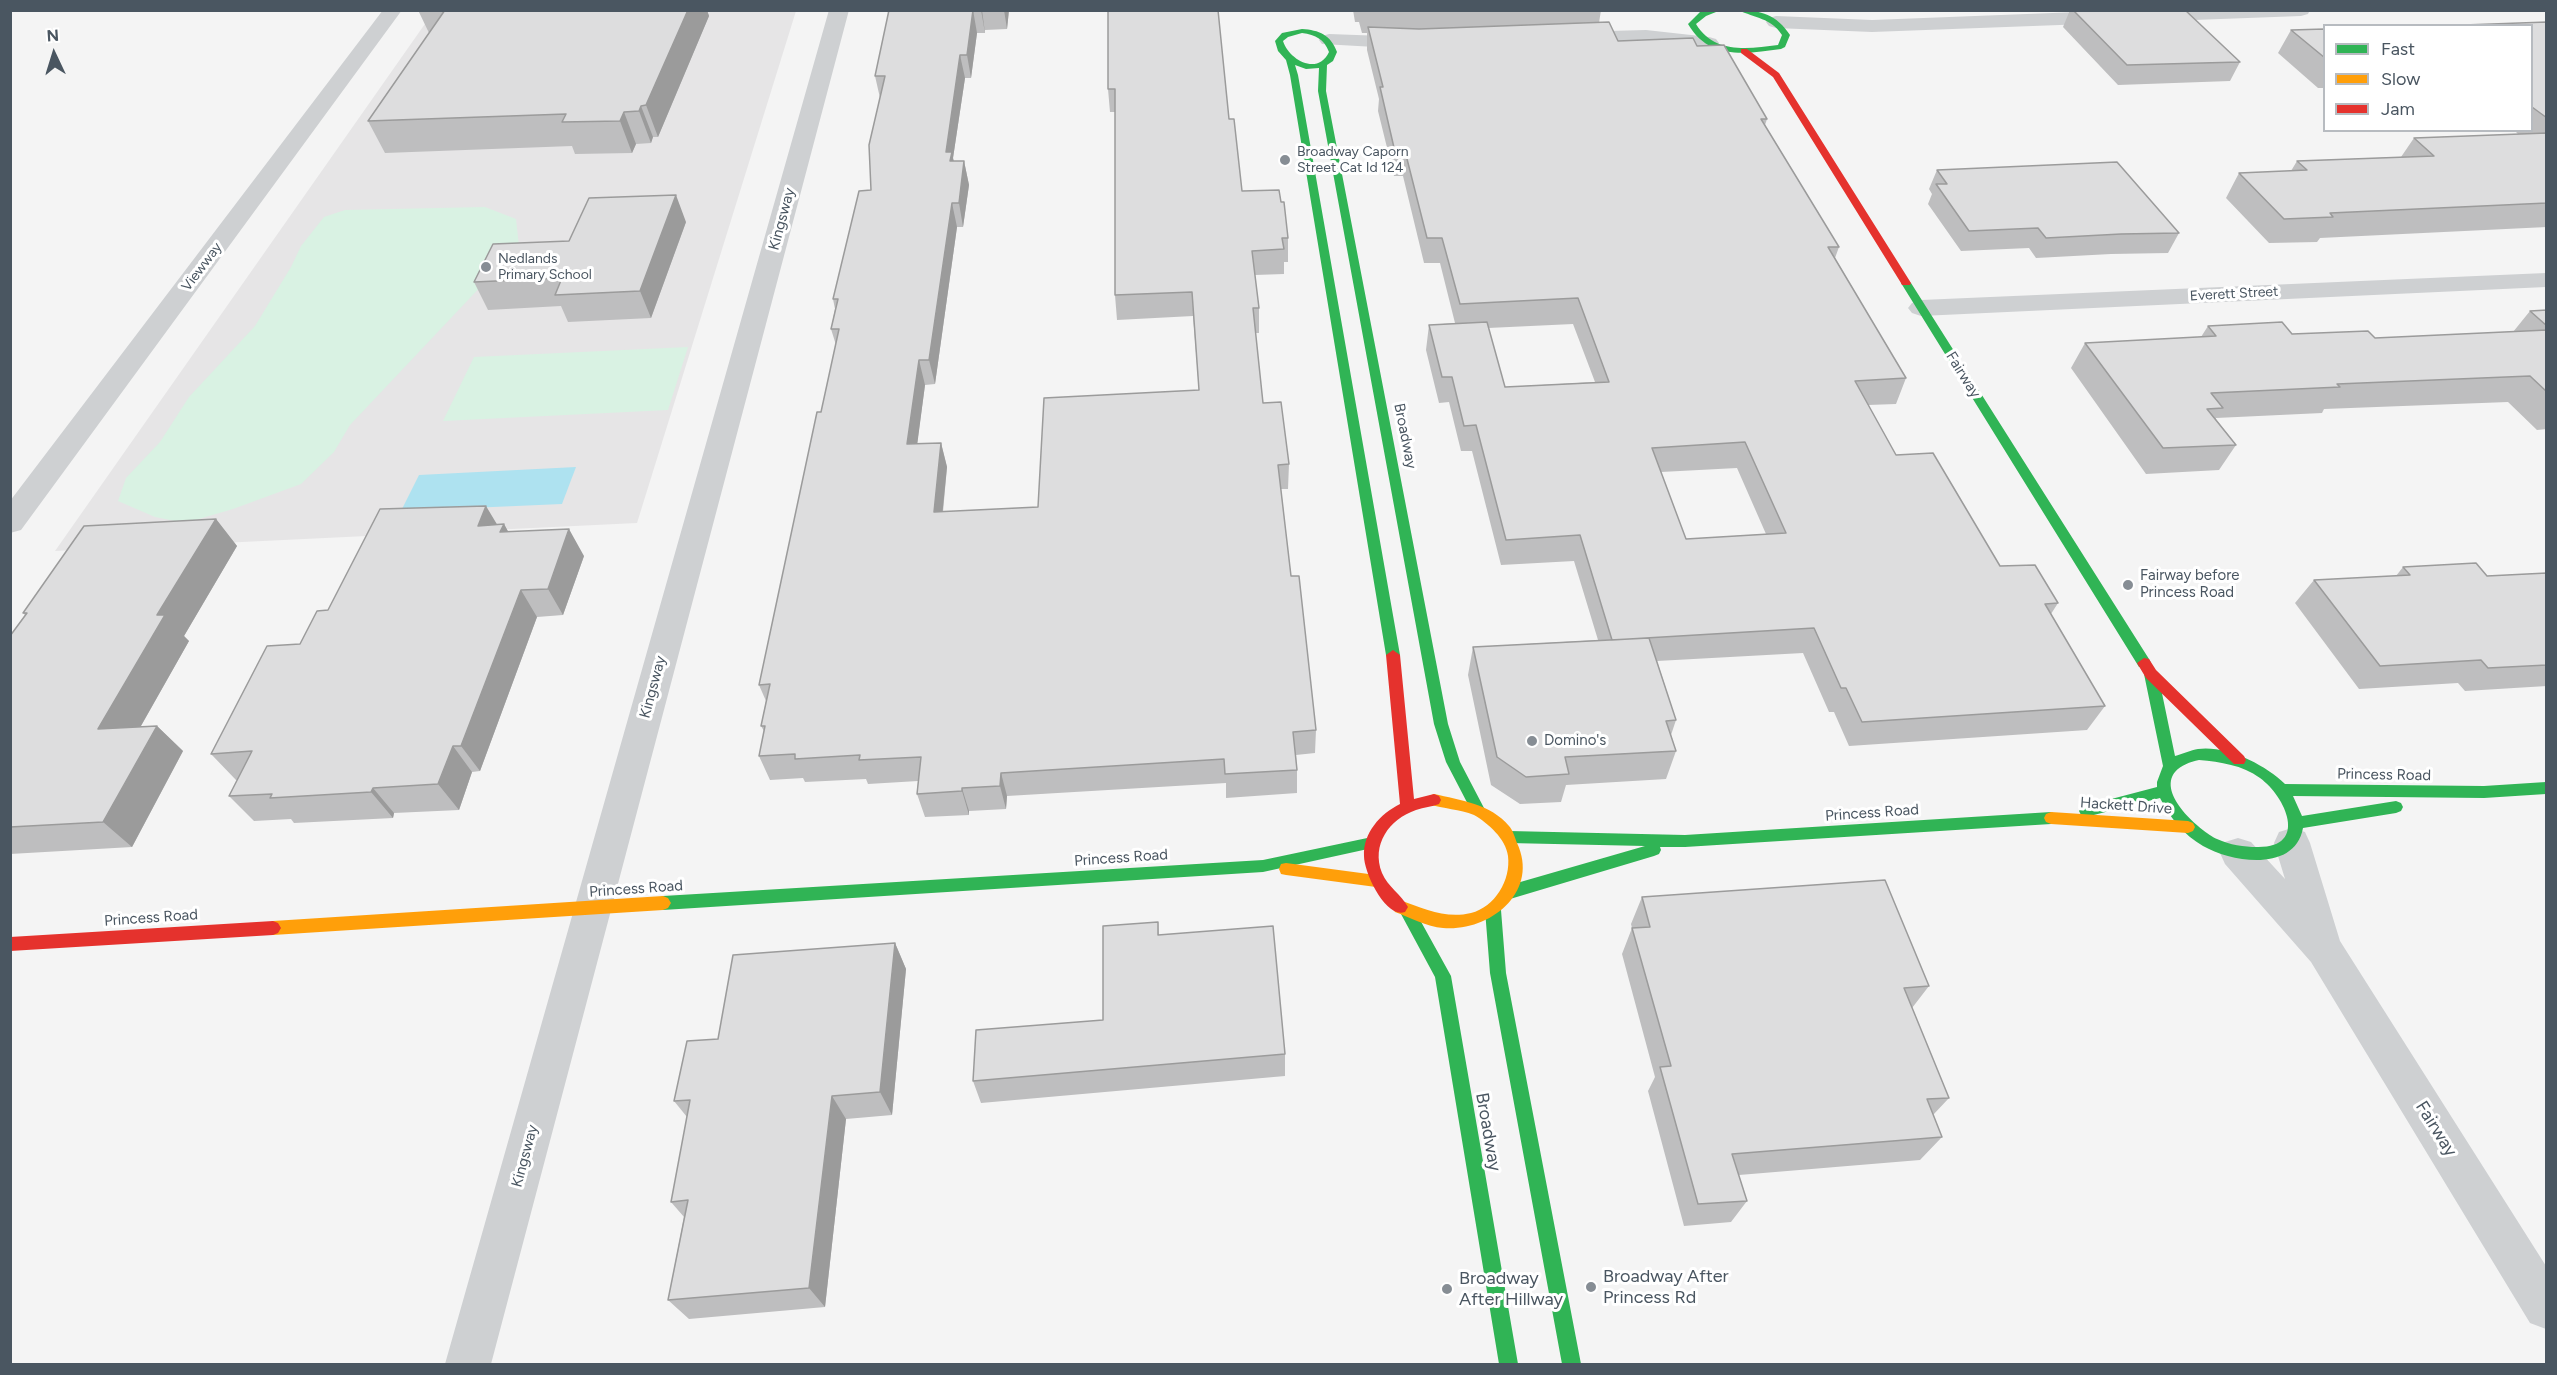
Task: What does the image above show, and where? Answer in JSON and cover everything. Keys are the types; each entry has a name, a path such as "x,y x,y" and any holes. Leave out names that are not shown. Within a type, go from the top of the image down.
{"main road":[{"path":"1715,11 1703,14 1692,24 1693,31 1709,43 1744,51 1781,35"},
{"path":"1749,11 1781,35"},
{"path":"1312,19 1328,48"},
{"path":"1283,20 1286,35"},
{"path":"1312,32 1328,48 1299,64 1289,62 1278,49 1279,41 1286,35 1312,32"},
{"path":"1776,75 1781,35"},
{"name":"Broadway","path":"1328,48 1322,91 1442,724 1453,762 1477,808"},
{"name":"Fairway","path":"1744,51 1776,75 2151,674 2239,760"},
{"path":"1289,62 1294,75 1397,681 1407,805"},
{"name":"Fairway","path":"2151,674 2170,765"},
{"path":"2199,754 2218,755 2239,760 2255,768 2283,790 2294,807 2295,833 2278,852 2238,853 2220,847 2188,827 2177,816 2164,791 2164,777 2170,765 2182,757 2199,754"},
{"name":"Princess Road","path":"2283,790 2484,792 2547,788"},
{"name":"Hackett Drive","path":"2061,818 2164,791"},
{"name":"Princess Road","path":"2295,833 2484,792"},
{"path":"1434,800 1456,801 1477,808 1496,821 1509,837 1517,856 1517,874 1510,892 1493,910 1478,919 1452,923 1430,921 1409,914 1390,899 1376,881 1371,861 1372,843 1381,826 1407,805 1434,800"},
{"name":"Princess Road","path":"1509,837 1685,841 2061,818"},
{"name":"Hackett Drive","path":"2061,818 2188,827"},
{"name":"Princess Road","path":"1510,892 1685,841"},
{"name":"Princess Road","path":"10,944 1263,866 1372,843"},
{"name":"Princess Road","path":"1263,866 1376,881"},
{"path":"1493,910 1498,973 1572,1365"},
{"name":"Broadway","path":"1409,914 1443,976 1509,1365"}],"street":[{"name":"Viewway","path":"10,523 393,10"},
{"name":"Kingsway","path":"468,1365 839,10"},
{"path":"1781,35 1872,26 2301,10"},
{"path":"1646,36 1692,24"},
{"path":"1555,39 1646,36 1709,43"},
{"path":"1328,48 1423,44"},
{"name":"Everett Street","path":"1921,308 2547,280"},
{"name":"Fairway","path":"2295,833 2325,951"},
{"name":"Fairway","path":"2238,853 2325,951 2547,1307"}],"shaded area":[{"name":"Nedlands Primary School","path":"434,11 796,11 637,523 55,551"}],"green space":[{"path":"485,207 516,219 519,246 350,425 334,452 301,484 233,509 185,523 155,517 118,501 126,478 160,442 189,397 255,326 301,246 324,217 345,210"},
{"path":"688,347 668,410 443,421 474,357"}],"water":[{"path":"576,467 562,504 401,511 419,475"}],"building":[{"path":"445,10 688,10 646,105 641,106 639,111 624,112 620,121 562,122 566,114 368,121"},
{"path":"889,10 973,10 967,55 960,55 946,152 952,152 950,161 964,161 959,203 952,203 929,360 919,360 907,444 941,443 934,512 1038,507 1044,398 1199,390 1192,292 1115,295 1115,89 1108,89 1108,10 1218,10 1229,119 1234,119 1242,191 1279,190 1281,202 1284,202 1288,238 1282,238 1284,249 1252,251 1259,308 1253,308 1263,403 1281,402 1289,464 1278,465 1291,576 1299,576 1316,730 1293,732 1297,770 1225,774 1224,759 1001,773 1000,786 917,794 921,757 859,760 860,755 795,759 795,754 759,756 765,726 761,726 770,684 759,685 817,412 821,412 839,329 831,329 838,299 833,299 859,191 871,190 869,145 885,76 875,76"},
{"path":"2073,10 2185,10 2240,62 2127,65"},
{"path":"1609,22 1618,41 1693,38 1697,46 1724,45 1767,119 1761,119 1839,247 1828,247 1906,378 1855,381 1896,455 1933,453 2000,566 2035,565 2058,603 2045,604 2105,706 1862,722 1846,688 1841,688 1814,628 1612,640 1580,535 1506,540 1476,425 1464,426 1452,377 1442,377 1429,325 1487,322 1505,387 1609,382 1578,298 1460,304 1442,238 1427,238 1405,151 1395,152 1380,87 1383,87 1368,27 1419,29","holes":["1745,442 1786,533 1686,539 1652,448"]},
{"path":"2547,22 2547,118 2533,108 2533,24 2492,24"},
{"path":"2323,29 2323,56 2291,30"},
{"path":"2547,133 2547,203 2330,213 2333,217 2284,219 2239,173 2307,170 2297,161 2434,156 2414,138"},
{"path":"2117,162 2179,233 2046,238 2038,228 1969,231 1936,184 1947,184 1937,170"},
{"path":"676,195 640,291 555,295 562,278 474,282 493,244 569,241 589,198"},
{"path":"2547,310 2547,326 2530,311"},
{"path":"2282,322 2292,334 2368,331 2375,338 2547,330 2547,392 2530,376 2337,384 2340,387 2211,393 2223,408 2207,409 2236,445 2163,448 2085,343 2216,336 2208,326"},
{"path":"486,506 478,526 504,524 500,532 569,529 548,589 521,590 461,746 453,746 438,784 373,788 371,792 270,798 272,794 229,796 252,751 211,754 267,646 300,644 317,611 328,610 380,509"},
{"path":"216,519 157,615 165,615 98,729 157,726 103,822 10,827 10,636 27,613 23,613 84,526"},
{"path":"2476,563 2487,576 2547,573 2547,665 2488,668 2481,660 2380,666 2314,580 2410,575 2403,567"},
{"path":"1649,638 1676,720 1666,721 1676,751 1565,757 1569,774 1526,777 1497,757 1473,647"},
{"path":"1885,880 1929,986 1904,988 1949,1098 1927,1099 1942,1137 1732,1154 1747,1201 1698,1204 1660,1067 1671,1066 1632,928 1650,927 1642,897"},
{"path":"1158,922 1158,935 1273,926 1285,1054 973,1081 976,1030 1103,1020 1103,926"},
{"path":"895,943 880,1092 832,1096 809,1288 668,1300 688,1200 671,1202 690,1100 674,1101 687,1041 718,1039 733,955"}],"traffic: fast":[{"path":"1717,10 1703,14 1692,24 1699,35 1708,42 1730,50 1781,47 1786,35 1778,24 1761,15 1742,10"},
{"path":"1302,31 1313,32 1326,39 1333,52 1330,59 1323,64 1306,66 1288,58 1282,51 1279,41 1285,35 1302,31"},
{"path":"1289,62 1294,75 1393,655"},
{"path":"1323,64 1322,91 1441,724 1453,762 1477,808"},
{"path":"1906,283 2144,663"},
{"path":"2151,674 2170,765"},
{"path":"2199,754 2237,761 2255,768 2271,779 2283,791 2291,805 2296,831 2291,841 2282,849 2268,853 2249,853 2223,848 2195,833 2172,808 2166,795 2164,782 2168,770 2179,760 2199,754"},
{"path":"2283,790 2484,792 2546,788"},
{"path":"2086,811 2164,791"},
{"path":"2299,823 2396,807"},
{"path":"1509,837 1685,841 2051,818"},
{"path":"663,903 1263,866 1372,843"},
{"path":"1510,892 1654,850"},
{"path":"1493,910 1498,973 1572,1364"},
{"path":"1409,914 1443,976 1509,1364"}],"traffic: slow":[{"path":"1400,907 1441,922 1475,919 1499,905 1513,882 1515,855 1504,830 1477,810 1434,800"},
{"path":"2051,818 2188,827"},
{"path":"1286,869 1376,881"},
{"path":"273,928 663,903"}],"traffic: jam":[{"path":"1744,51 1776,75 1906,283"},
{"path":"1393,655 1407,805"},
{"path":"2144,663 2151,674 2239,760"},
{"path":"1400,907 1384,891 1374,874 1371,857 1374,840 1381,826 1394,814 1412,805 1434,800"},
{"path":"10,944 273,928"}],"place":[{"name":"Broadway Caporn Street Cat Id 124","path":"1285,160"},
{"name":"Nedlands Primary School","path":"486,267"},
{"name":"Fairway before Princess Road","path":"2128,585"},
{"name":"Domino's","path":"1532,741"},
{"name":"Broadway After Princess Rd","path":"1591,1287"},
{"name":"Broadway After Hillway","path":"1447,1289"}]}
